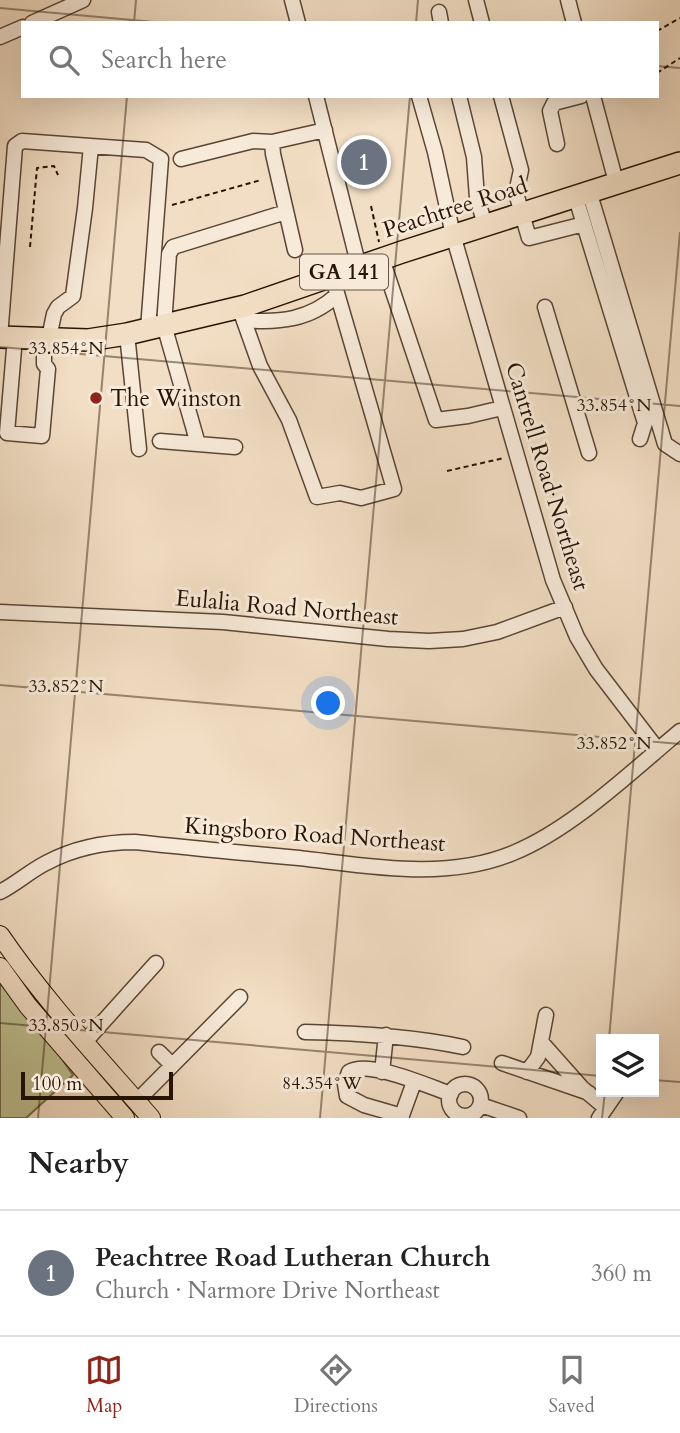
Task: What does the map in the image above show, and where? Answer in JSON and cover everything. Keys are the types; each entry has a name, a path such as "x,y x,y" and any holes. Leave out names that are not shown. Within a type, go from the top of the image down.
{"highway":[{"name":"Peachtree Road","path":"5,337 88,340 242,314 335,286 381,251 453,235 680,163"}],"main road":[{"path":"0,935 16,959 84,1043 151,1118"},
{"path":"0,967 28,1006 125,1118"}],"street":[{"path":"36,21 83,0"},
{"path":"292,0 297,21"},
{"path":"476,0 481,21"},
{"path":"568,0 573,21"},
{"path":"0,37 21,28"},
{"path":"317,98 359,267"},
{"name":"Cantrell Road Northeast","path":"420,98 453,235 553,580 577,637 596,669 658,750"},
{"path":"459,98 474,157 477,198 485,225"},
{"path":"502,98 521,170 516,188 529,238 584,224"},
{"path":"594,98 616,182"},
{"path":"549,100 557,145"},
{"path":"181,159 253,141 272,142 325,130"},
{"path":"91,146 73,296 58,307 47,338 44,364 48,369 42,436 7,433 5,337 15,146 22,141 91,146 146,150 162,159 156,327 198,444"},
{"path":"272,142 272,154 295,250"},
{"path":"582,193 584,224 645,423 640,439"},
{"path":"582,193 665,444 680,454"},
{"path":"156,327 169,254 173,247 286,212"},
{"path":"381,251 436,420 502,408"},
{"path":"242,314 260,366 289,420 317,497 340,493 361,498 394,489 335,286"},
{"path":"545,307 589,453"},
{"path":"127,334 139,449"},
{"path":"160,441 235,447"},
{"name":"Eulalia Road Northeast","path":"0,612 223,622 429,641 463,639 497,632 565,607"},
{"name":"Kingsboro Road Northeast","path":"0,892 46,863 89,846 112,842 135,842 417,870 478,864 514,853 549,834 680,731"},
{"path":"84,1043 156,963"},
{"path":"136,1101 240,997"},
{"path":"527,1072 538,1057 546,1016"},
{"path":"305,1032 386,1035 463,1046"},
{"path":"382,1072 386,1035"},
{"path":"542,1043 589,1093 602,1113 613,1097"},
{"path":"159,1052 172,1065"},
{"path":"502,1063 589,1093"},
{"path":"414,1082 402,1117 355,1102 344,1090 349,1072 360,1068 382,1072 414,1082 452,1094"},
{"path":"465,1084 480,1092 481,1105 476,1112 459,1116 449,1099 459,1086 465,1084"},
{"path":"481,1105 519,1118"}],"path":[{"path":"659,30 680,18"},
{"path":"659,72 680,58"},
{"path":"30,247 37,167 54,166 58,175"},
{"path":"172,205 261,180"},
{"path":"370,206 381,251"},
{"path":"447,471 509,457"},
{"path":"541,481 554,495"}],"green space":[{"path":"0,969 73,1075 26,1118 0,1118"}],"place":[{"name":"Peachtree Road Lutheran Church","path":"364,162"},
{"name":"The Winston","path":"96,398"}]}
